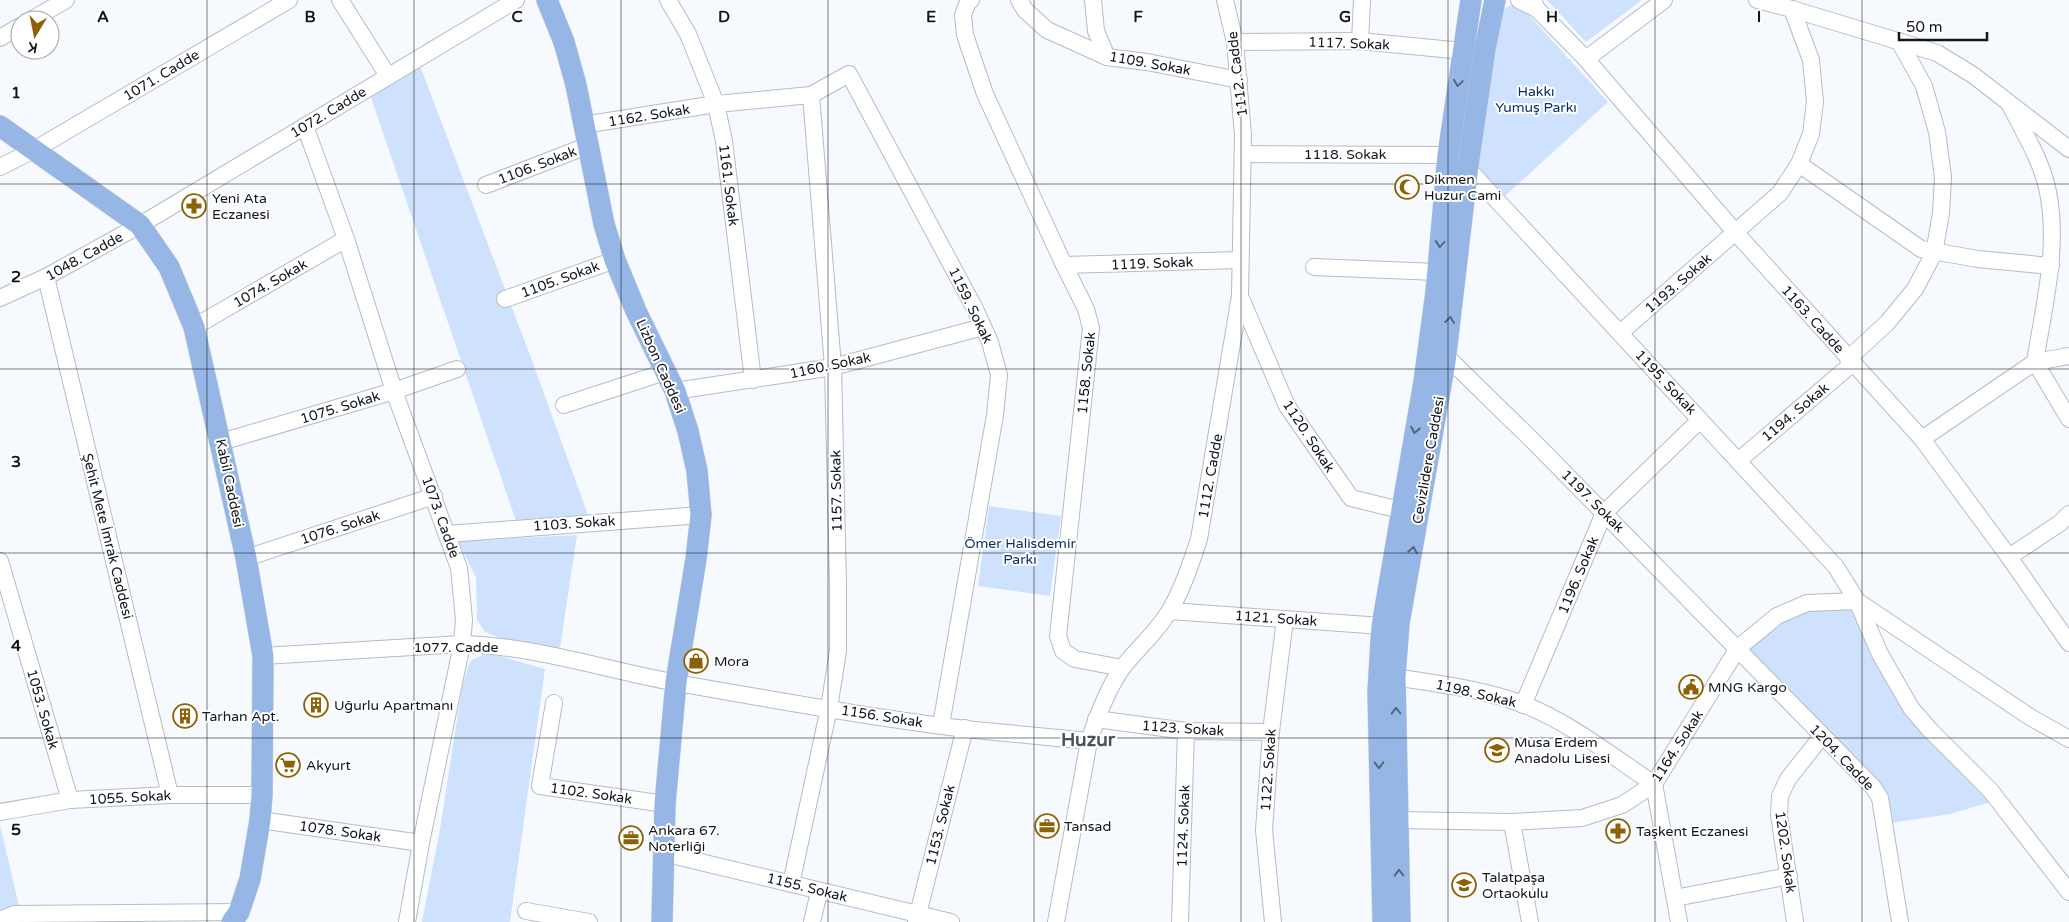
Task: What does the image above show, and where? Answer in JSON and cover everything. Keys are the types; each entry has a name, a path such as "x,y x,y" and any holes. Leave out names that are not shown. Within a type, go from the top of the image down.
{"main road":[{"name":"Lizbon Caddesi","path":"547,0 564,42 576,85 604,224 615,260 675,391 688,430 697,471 700,515 696,559 676,682 665,804 662,922"},
{"name":"Cevizlidere Caddesi","path":"1383,922 1378,691 1382,626 1400,510 1430,341 1448,155 1471,0"},
{"name":"Cevizlidere Caddesi","path":"1400,922 1395,677 1399,623 1446,356 1468,169 1485,50 1495,0"},
{"name":"Kabil Caddesi","path":"0,126 140,225 169,268 194,327 222,442 246,558 263,656 262,795 260,820 250,879 236,917"},
{"path":"1430,341 1446,356"}],"street":[{"path":"48,10 66,0"},
{"name":"1071. Cadde","path":"0,167 34,150 289,0"},
{"path":"340,0 388,76"},
{"name":"1072. Cadde","path":"140,225 516,0"},
{"name":"1161. Sokak","path":"668,0 688,34 716,104 724,142 753,380"},
{"name":"1158. Sokak","path":"971,0 968,2 963,15 965,35 985,94 1086,310 1091,328 1058,636 1063,651 1075,659 1122,668"},
{"name":"1109. Sokak","path":"1019,0 1025,10 1047,30 1107,57 1147,62 1239,80"},
{"path":"1093,0 1096,31 1107,57"},
{"name":"1112. Cadde","path":"1056,922 1089,741 1096,719 1122,668 1151,636 1170,611 1187,577 1199,539 1240,296 1243,154 1235,42 1225,0"},
{"path":"1360,41 1362,0"},
{"name":"1163. Cadde","path":"1519,0 1535,5 1586,59 1736,233 1922,439 2009,557 2069,643"},
{"path":"1586,59 1664,0"},
{"path":"1757,0 1937,53 1973,75 2008,100 2069,149"},
{"name":"1193. Sokak","path":"1620,333 1780,193 1799,164 1811,134 1815,102 1811,60 1792,9"},
{"name":"1117. Sokak","path":"1235,42 1360,41 1463,51"},
{"name":"1194. Sokak","path":"1738,460 1850,361 1887,323 1915,288 1934,253 1941,213 1943,177 1937,132 1924,86 1899,41"},
{"name":"1159. Sokak","path":"716,104 811,95 849,74 975,309 990,342 999,375 996,415 941,725"},
{"name":"1157. Sokak","path":"791,884 829,708 838,642 833,367 811,95"},
{"path":"2008,100 2033,150 2047,190 2052,226 2051,266 2035,362 2069,419"},
{"name":"1162. Sokak","path":"583,125 716,104"},
{"name":"1073. Cadde","path":"305,126 346,238 394,391 448,534 458,568 462,592 464,620 462,644 421,843 407,922"},
{"name":"1106. Sokak","path":"486,184 587,146"},
{"name":"1118. Sokak","path":"1243,154 1448,155"},
{"path":"1799,164 1921,249 1934,253 1978,259 2051,266"},
{"name":"1195. Sokak","path":"1468,169 1836,566 1857,601 1880,654 1910,708 1990,790 2069,892"},
{"name":"1048. Cadde","path":"0,298 46,277 140,225"},
{"name":"1074. Sokak","path":"194,327 346,238"},
{"name":"1105. Sokak","path":"505,299 615,260"},
{"name":"1119. Sokak","path":"1064,266 1240,260"},
{"path":"1314,267 1438,272"},
{"name":"Şehit Mete İmrak Caddesi","path":"46,277 170,794"},
{"name":"1120. Sokak","path":"1240,296 1287,406 1351,498 1400,510"},
{"name":"1160. Sokak","path":"675,391 833,367 983,327"},
{"name":"1197. Sokak","path":"1446,356 1738,648"},
{"path":"1922,439 2035,362 2069,356"},
{"name":"1075. Sokak","path":"222,442 394,391 457,369"},
{"path":"564,404 665,372"},
{"name":"1196. Sokak","path":"1523,704 1604,513 1700,420"},
{"name":"1076. Sokak","path":"246,558 434,496"},
{"path":"2009,557 2060,523 2069,514"},
{"name":"1103. Sokak","path":"448,534 700,515"},
{"name":"1053. Sokak","path":"0,561 70,800"},
{"path":"1857,601 2030,717 2069,739"},
{"name":"1164. Sokak","path":"1398,820 1512,822 1582,818 1622,805 1654,784 1738,648 1778,616 1807,603 1857,601"},
{"name":"1121. Sokak","path":"1170,611 1382,626"},
{"name":"1122. Sokak","path":"1273,922 1264,830 1271,732 1285,619"},
{"name":"1077. Cadde","path":"263,656 462,644 489,645 520,649 676,682"},
{"name":"1204. Cadde","path":"1738,648 1873,787 1880,798 1900,922"},
{"name":"1198. Sokak","path":"1395,677 1464,689 1523,704 1568,726 1654,784"},
{"name":"1156. Sokak","path":"676,682 941,725 1089,741"},
{"name":"1102. Sokak","path":"554,703 540,786 665,804"},
{"name":"1123. Sokak","path":"1096,719 1186,731 1271,732"},
{"name":"1153. Sokak","path":"917,918 965,728"},
{"name":"1124. Sokak","path":"1180,922 1186,731"},
{"name":"1202. Sokak","path":"1795,922 1779,815 1780,796 1788,779 1822,736"},
{"path":"1654,784 1679,922"},
{"name":"1055. Sokak","path":"0,812 70,800 170,794 262,795"},
{"name":"1078. Sokak","path":"260,820 421,843"},
{"path":"1512,822 1530,922"},
{"name":"1155. Sokak","path":"663,853 791,884 917,918 951,922"},
{"path":"1675,898 1789,876"},
{"path":"812,922 819,892"},
{"path":"526,911 589,922"},
{"path":"0,920 14,914 236,917"}],"green space":[{"path":"1547,0 1642,0 1586,42"},
{"name":"Hakkı Yumuş Parkı","path":"1513,3 1522,7 1608,102 1505,196 1477,166 1498,14"},
{"path":"419,63 530,355 588,515 516,521 369,92"},
{"name":"Ömer Halisdemir Parkı","path":"989,506 1061,516 1050,596 978,586"},
{"path":"577,535 560,648 503,639 485,632 477,620 476,578 458,541"},
{"path":"1857,601 1911,708 1998,800 1950,814 1884,824 1880,798 1738,648 1777,616"},
{"path":"485,654 545,669 510,922 422,922 440,829 462,687 470,661"},
{"path":"0,825 19,906 0,910"}],"place":[{"name":"Dikmen Huzur Cami","path":"1407,187"},
{"name":"Yeni Ata Eczanesi","path":"194,206"},
{"name":"Mora","path":"696,661"},
{"name":"MNG Kargo","path":"1691,687"},
{"name":"Uğurlu Apartmanı","path":"316,705"},
{"name":"Tarhan Apt.","path":"185,716"},
{"name":"Musa Erdem Anadolu Lisesi","path":"1497,750"},
{"name":"Akyurt","path":"288,765"},
{"name":"Tansad","path":"1047,826"},
{"name":"Taşkent Eczanesi","path":"1618,831"},
{"name":"Ankara 67. Noterliği","path":"631,838"},
{"name":"Talatpaşa Ortaokulu","path":"1464,885"}],"district":[{"name":"Huzur","path":"1088,739"}]}
